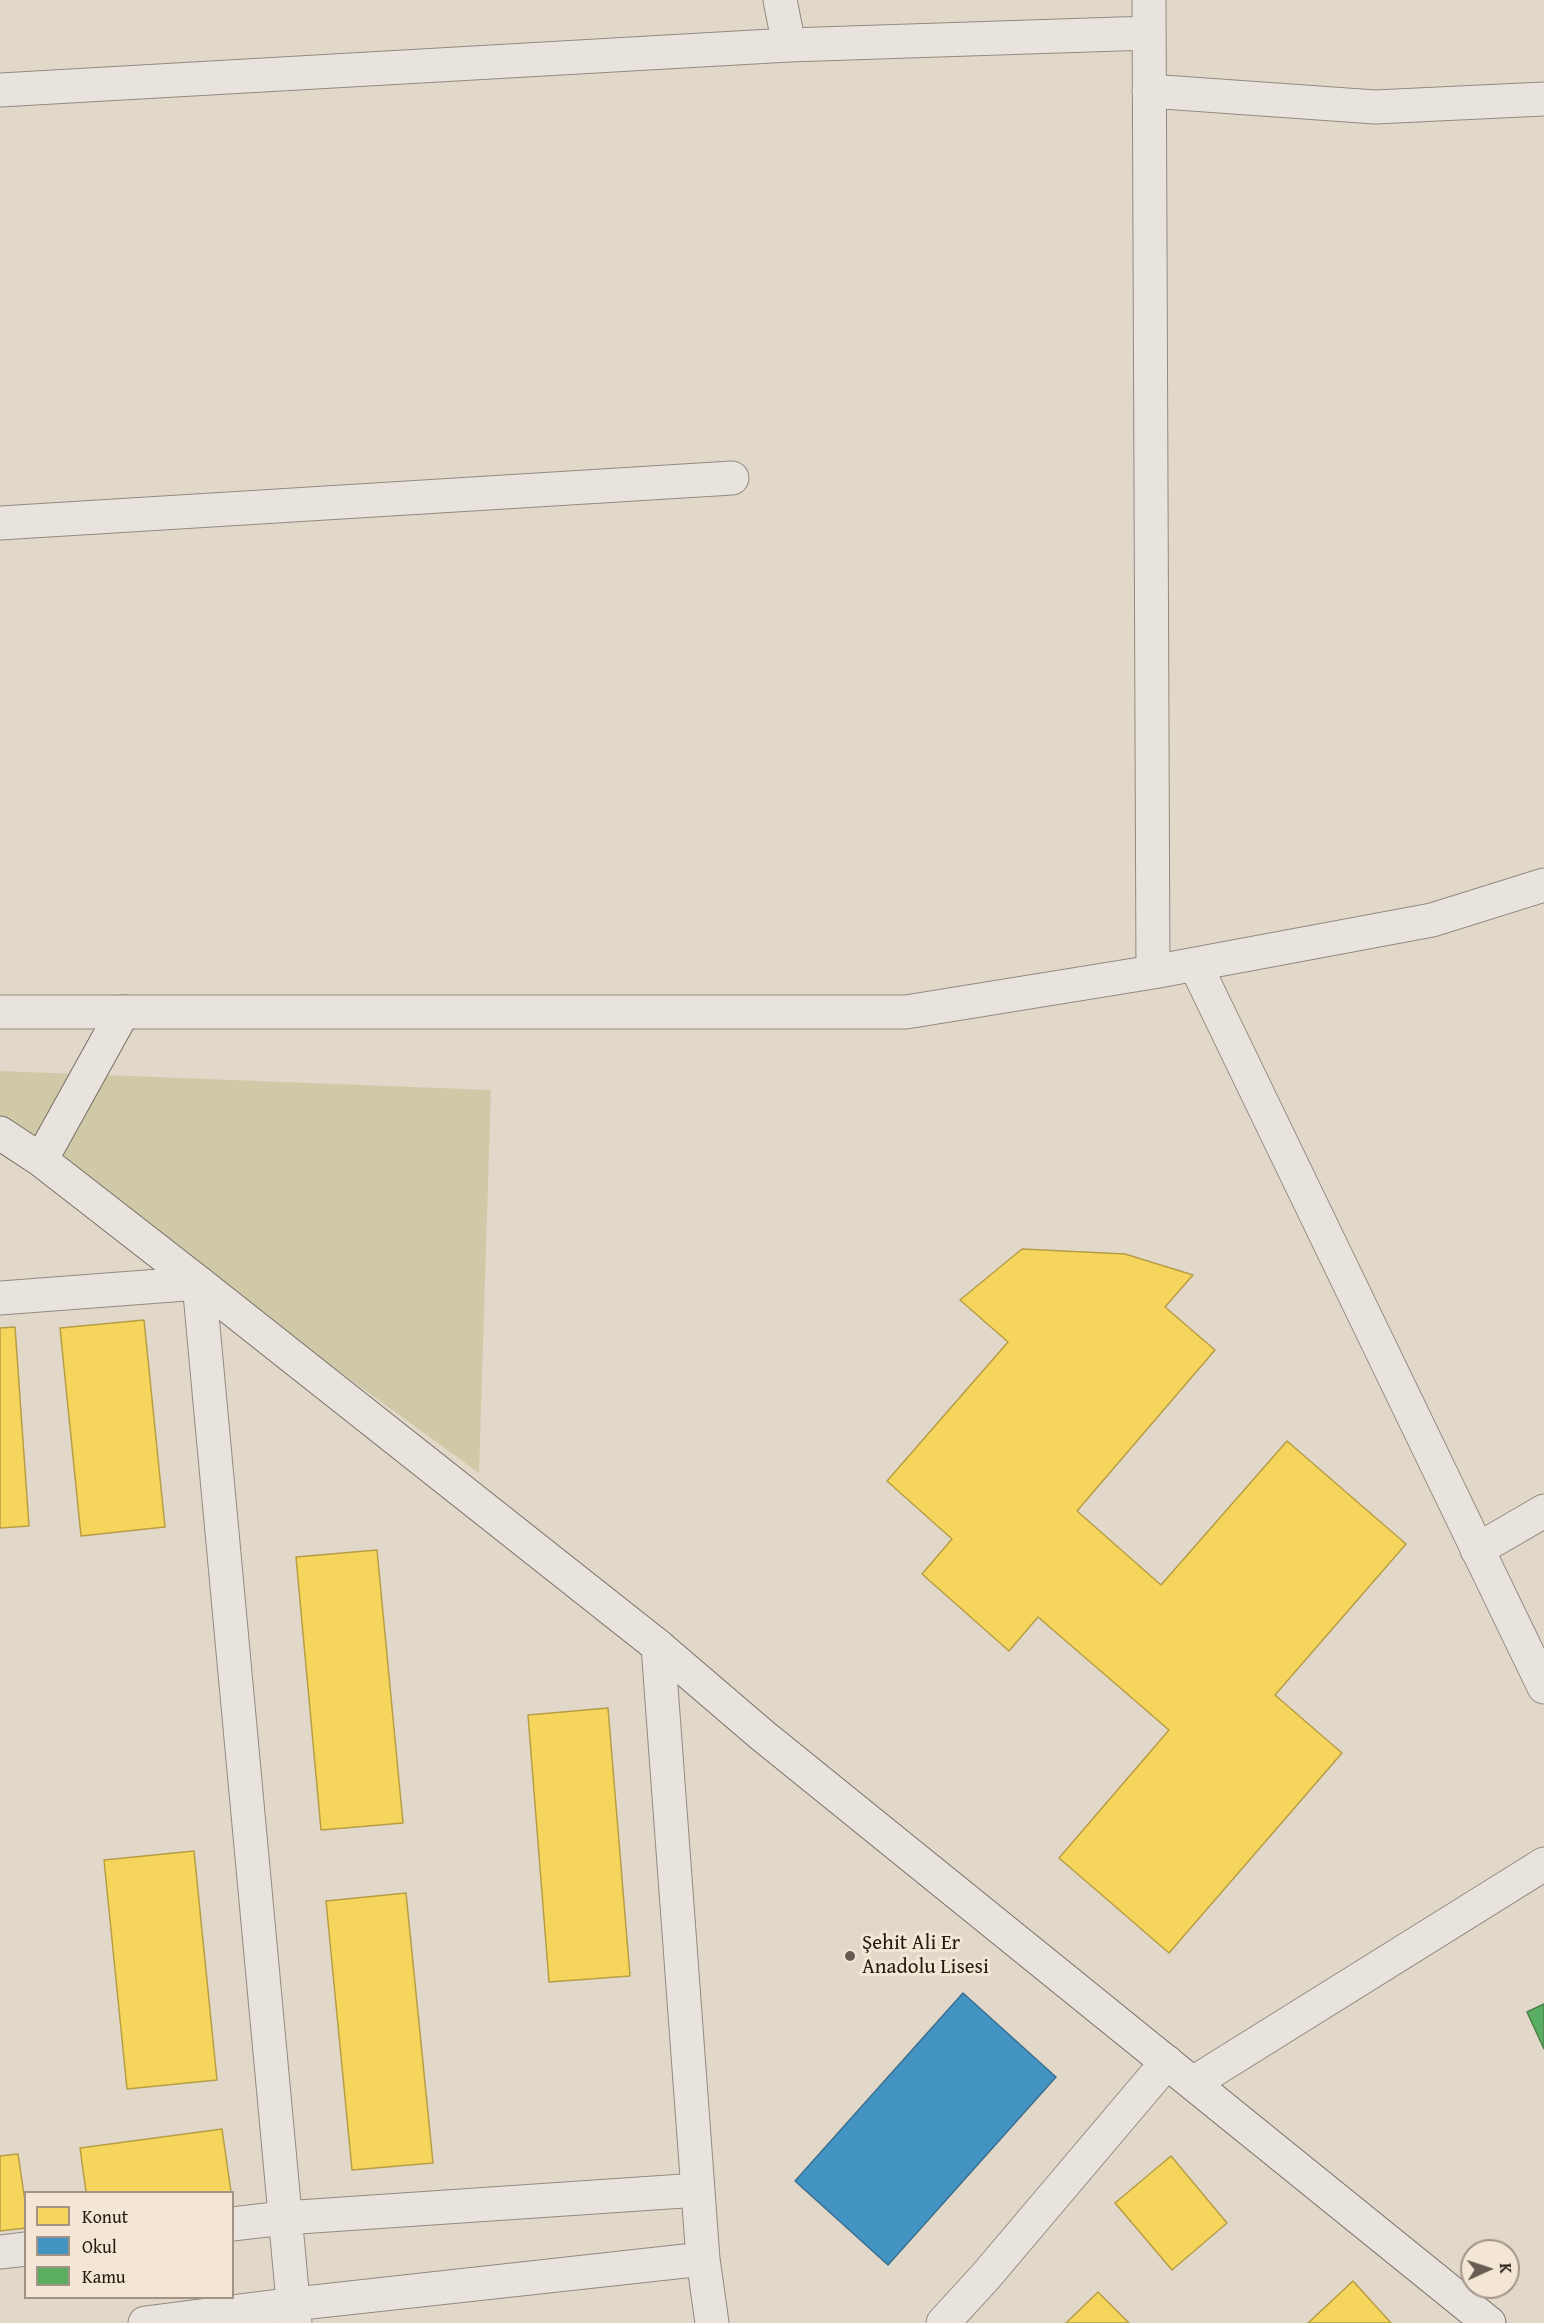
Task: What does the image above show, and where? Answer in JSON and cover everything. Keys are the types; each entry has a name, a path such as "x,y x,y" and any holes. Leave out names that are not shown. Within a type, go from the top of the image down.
{"street":[{"path":"780,0 789,45"},
{"path":"1149,0 1153,972"},
{"path":"0,90 789,45 1149,33"},
{"path":"1149,91 1375,107 1544,99"},
{"path":"0,523 732,478"},
{"path":"0,1012 906,1012 1153,972 1431,920 1544,885"},
{"path":"1195,964 1544,1687"},
{"path":"41,1160 123,1012"},
{"path":"0,1133 41,1160 199,1283 658,1646 762,1735 1489,2323"},
{"path":"0,1298 199,1283"},
{"path":"199,1283 284,2218 295,2313"},
{"path":"1477,1550 1544,1511"},
{"path":"658,1646 703,2259 712,2323"},
{"path":"1193,2083 1544,1864"},
{"path":"943,2323 986,2276 1167,2062"},
{"path":"234,2224 284,2218 698,2190"},
{"path":"0,2252 24,2249"},
{"path":"145,2323 295,2313 703,2259"}],"shaded area":[{"path":"0,1071 491,1090 479,1473 0,1125"}],"building: Konut":[{"path":"1022,1249 1125,1254 1193,1275 1165,1307 1215,1350 1077,1511 1161,1585 1287,1441 1406,1544 1275,1695 1342,1753 1169,1953 1059,1858 1169,1730 1038,1617 1009,1651 922,1574 952,1539 887,1481 1008,1342 960,1300"},
{"path":"144,1320 165,1527 81,1536 60,1328"},
{"path":"15,1327 29,1526 0,1528 0,1328"},
{"path":"377,1550 403,1823 321,1830 296,1557"},
{"path":"608,1708 630,1976 549,1982 528,1715"},
{"path":"194,1851 217,2080 127,2089 104,1860"},
{"path":"406,1893 433,2163 352,2170 326,1901"},
{"path":"222,2129 231,2191 86,2191 80,2148"},
{"path":"18,2154 24,2194 24,2228 0,2231 0,2156"},
{"path":"1171,2156 1227,2223 1172,2270 1115,2203"},
{"path":"1353,2281 1391,2323 1308,2323"},
{"path":"1098,2292 1129,2323 1066,2323"}],"building: Okul":[{"path":"963,1993 1056,2077 888,2265 795,2181"}],"building: Kamu":[{"path":"1544,2004 1544,2049 1527,2012"}],"place":[{"name":"Şehit Ali Er Anadolu Lisesi","path":"850,1956"}]}
